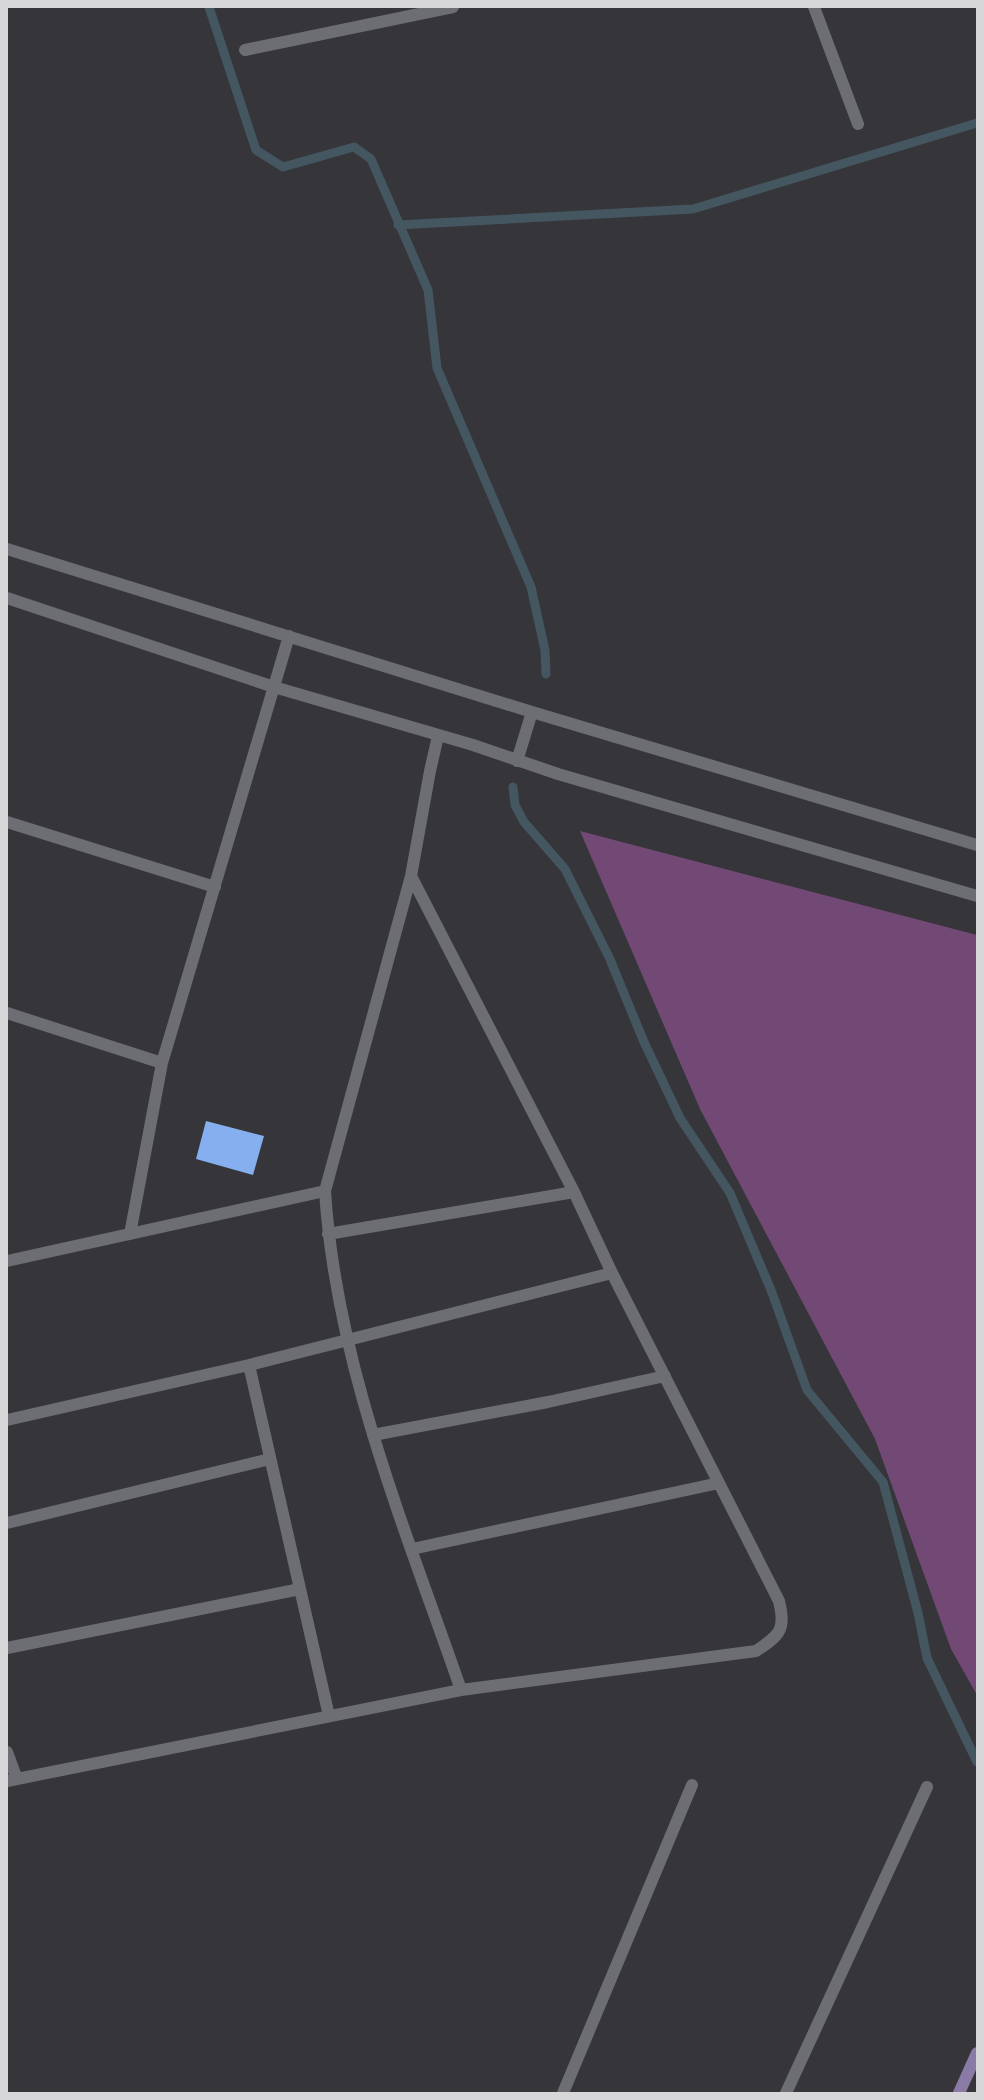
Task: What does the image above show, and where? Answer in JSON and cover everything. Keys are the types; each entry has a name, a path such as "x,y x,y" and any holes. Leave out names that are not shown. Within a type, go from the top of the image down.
{"main road":[{"path":"959,2093 977,2053"}],"street":[{"path":"244,50 453,7"},
{"path":"814,7 858,124"},
{"path":"7,549 532,712 977,845"},
{"path":"7,598 274,687 473,745 558,774 977,896"},
{"path":"130,1234 162,1064 289,636"},
{"path":"517,761 532,712"},
{"path":"438,736 430,771 411,876 325,1191 328,1234 347,1340 373,1435 461,1690"},
{"path":"7,822 215,888"},
{"path":"7,1752 12,1780 461,1690 756,1651 771,1641 781,1631 783,1617 779,1601 612,1273 574,1192 411,876"},
{"path":"7,1012 162,1064"},
{"path":"7,1261 325,1191"},
{"path":"328,1234 574,1192"},
{"path":"7,1420 249,1365 612,1273"},
{"path":"249,1365 329,1716"},
{"path":"373,1435 548,1402 665,1376"},
{"path":"7,1523 270,1459"},
{"path":"412,1549 719,1483"},
{"path":"7,1648 300,1589"},
{"path":"563,2093 692,1785"},
{"path":"786,2093 927,1787"}],"shaded area":[{"path":"580,831 977,935 977,1695 951,1649 875,1439 700,1109"}],"building":[{"path":"206,1121 264,1136 253,1175 196,1159"}],"waterway":[{"path":"209,7 256,150 283,167 354,147 371,159 428,290 437,368 531,587 545,650 546,674"},
{"path":"398,225 693,209 977,123"},
{"path":"513,787 515,805 524,822 565,869 609,957 644,1042 680,1118 730,1193 771,1290 807,1390 883,1482 918,1613 927,1658 977,1762"}]}
